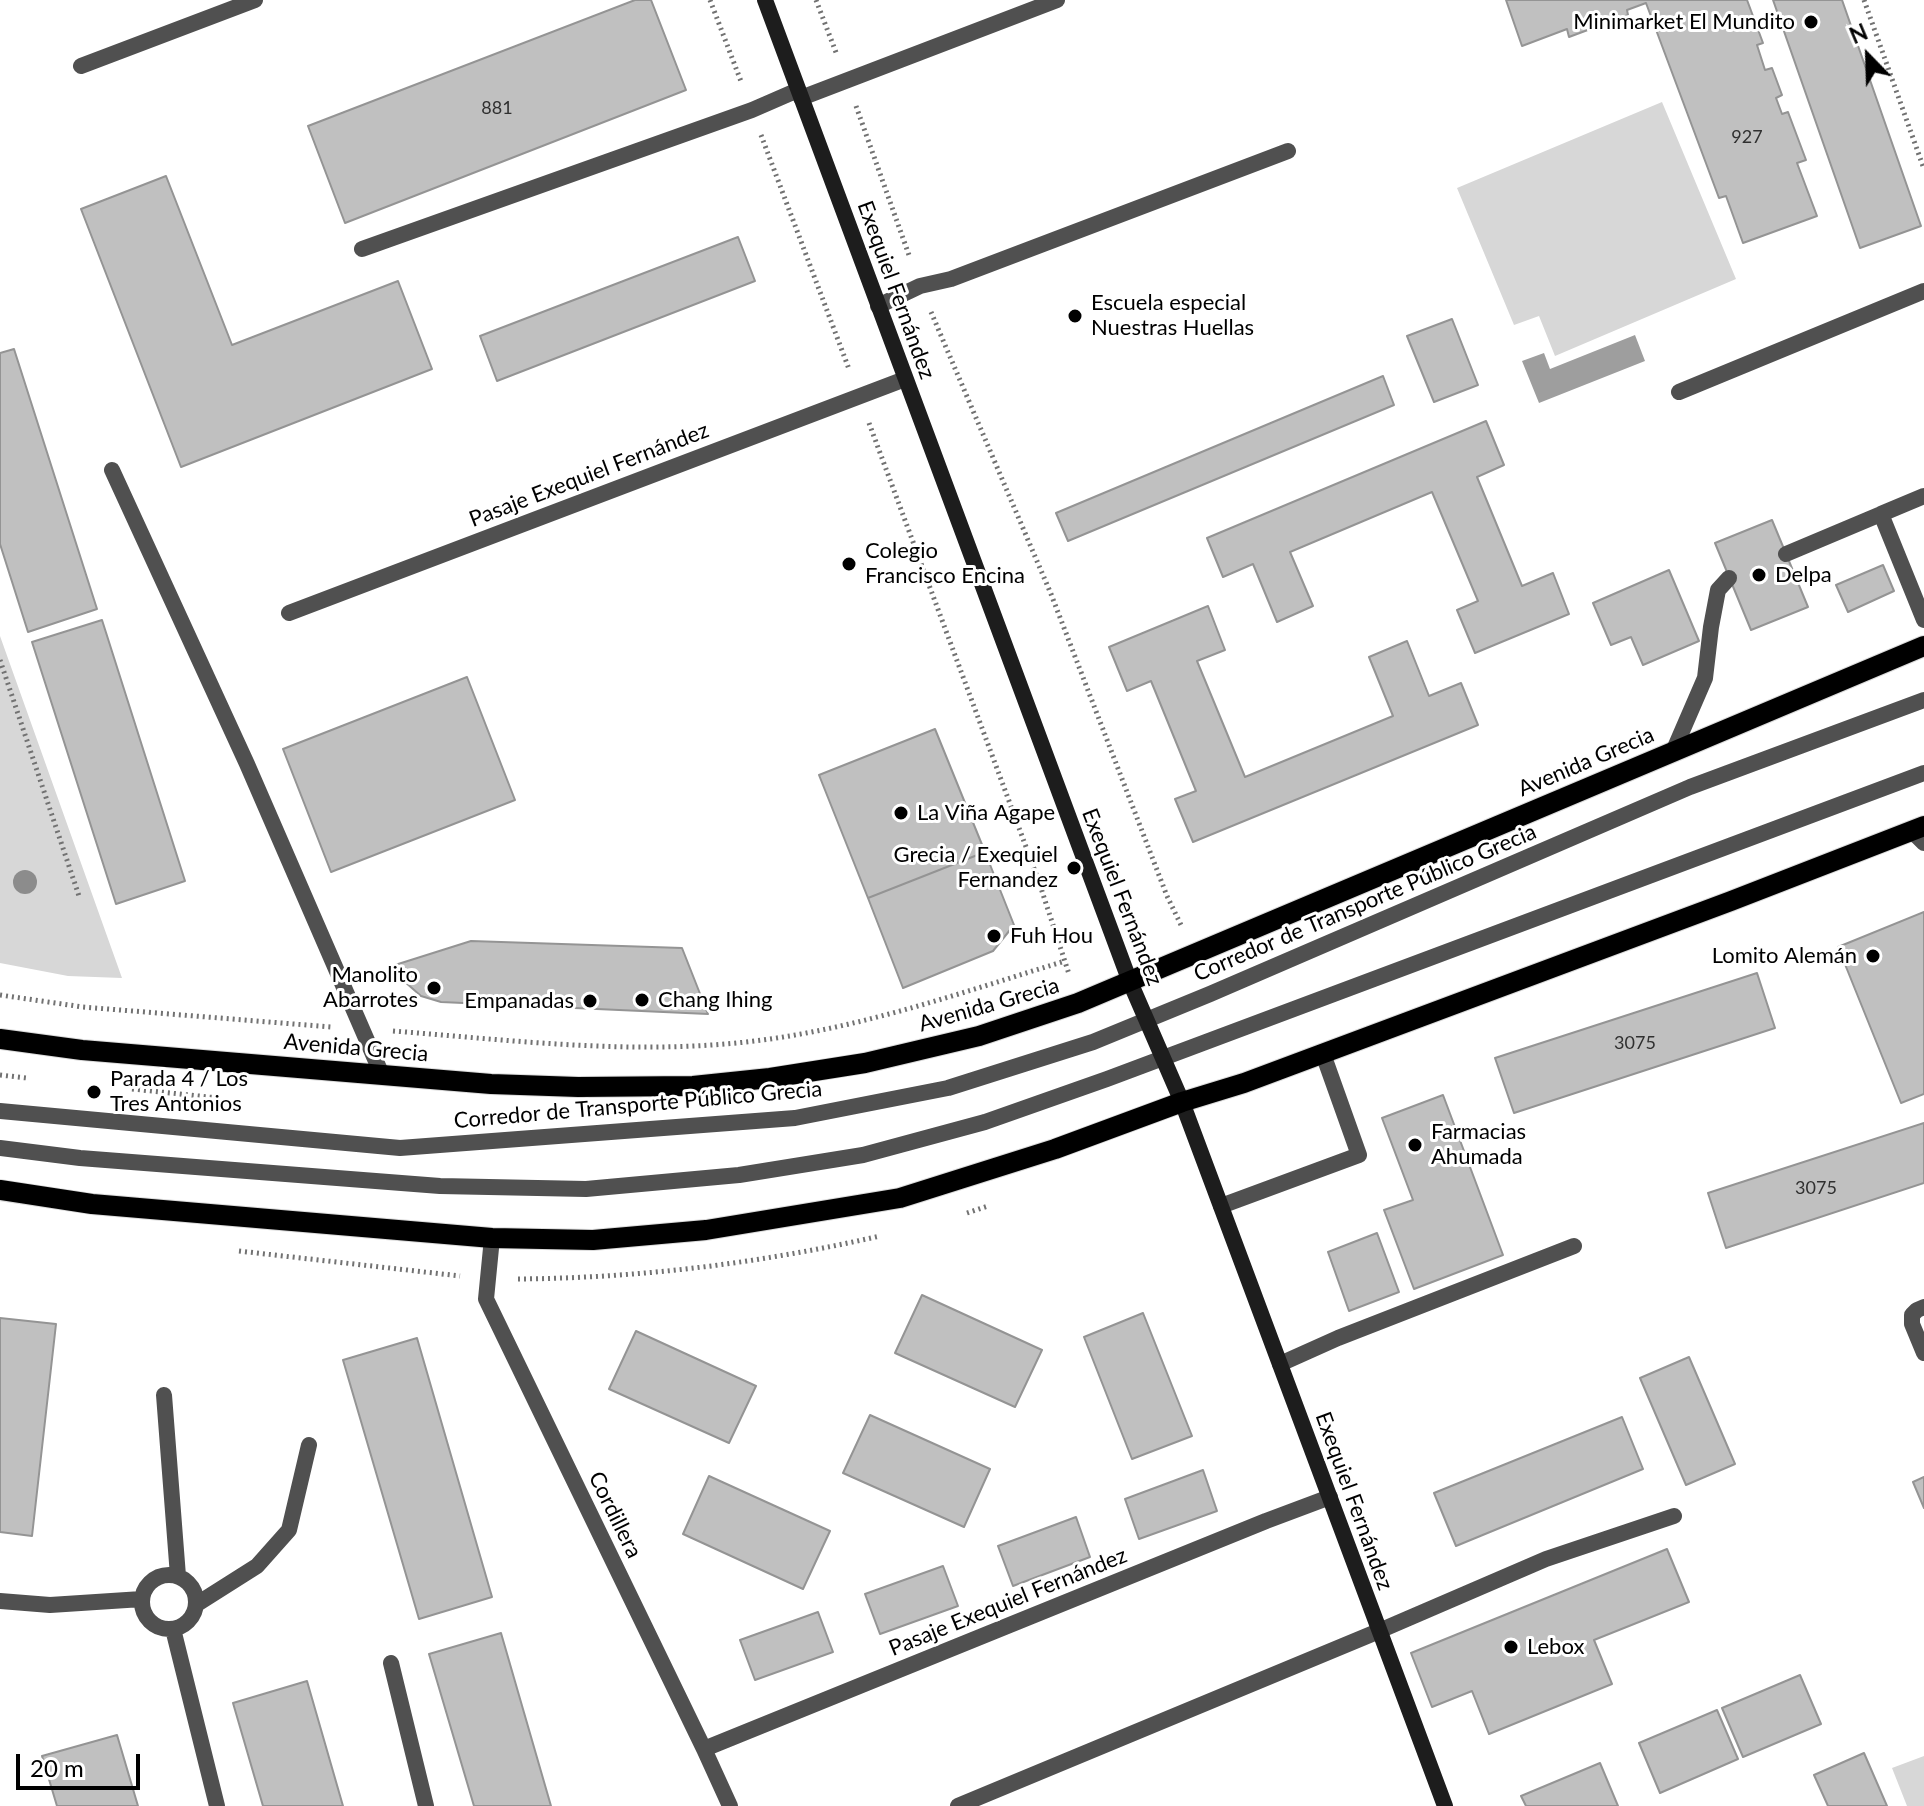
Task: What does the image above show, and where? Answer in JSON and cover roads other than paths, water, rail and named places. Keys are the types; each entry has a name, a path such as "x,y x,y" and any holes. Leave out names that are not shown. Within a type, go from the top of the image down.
{"main road":[{"name":"Avenida Grecia","path":"0,1039 82,1050 382,1075 578,1087 693,1086 865,1063 979,1036 1078,1003 1924,646"},
{"path":"0,1190 92,1204 492,1238 593,1240 706,1230 900,1198 1244,1083 1920,833"}],"street":[{"path":"81,66 255,0"},
{"name":"Exequiel Fernández","path":"765,0 1130,982 1182,1102 1445,1806"},
{"path":"362,249 752,110 847,80 1057,0"},
{"path":"878,306 920,286 951,279 1288,151"},
{"path":"1679,392 1924,291"},
{"name":"Pasaje Exequiel Fernández","path":"289,613 905,379"},
{"path":"112,470 247,764 382,1075"},
{"path":"1786,554 1924,496"},
{"path":"1881,514 1924,620"},
{"path":"1673,752 1705,678 1718,590 1729,578"},
{"name":"Corredor de Transporte Público Grecia","path":"0,1111 400,1148 795,1118 948,1088 1093,1042 1146,1021 1690,787 1924,700"},
{"path":"0,1148 80,1158 440,1186 586,1189 739,1175 863,1155 985,1122 1924,773"},
{"path":"1221,1206 1359,1155 1323,1054"},
{"name":"Cordillera","path":"492,1238 486,1299 730,1806"},
{"path":"1280,1364 1338,1338 1574,1246"},
{"path":"1924,1307 1912,1315 1912,1324 1924,1353"},
{"path":"164,1395 178,1576"},
{"path":"197,1604 257,1566 289,1530 309,1445"},
{"name":"Pasaje Exequiel Fernández","path":"704,1749 1330,1497"},
{"path":"958,1806 1546,1559 1674,1516"},
{"path":"166,1574 178,1576 189,1582 197,1604 193,1616 184,1625 173,1629 161,1628 150,1621 143,1611 145,1587 154,1578 166,1574"},
{"path":"0,1601 50,1605 142,1599"},
{"path":"173,1629 217,1806"},
{"path":"391,1663 426,1806"}],"place":[{"name":"Minimarket El Mundito","path":"1811,22"},
{"name":"Escuela especial Nuestras Huellas","path":"1075,316"},
{"name":"Colegio Francisco Encina","path":"849,564"},
{"name":"Delpa","path":"1759,575"},
{"name":"La Viña Agape","path":"901,813"},
{"name":"Grecia / Exequiel Fernandez","path":"1074,868"},
{"name":"Fuh Hou","path":"994,936"},
{"name":"Lomito Alemán","path":"1873,956"},
{"name":"Manolito Abarrotes","path":"434,988"},
{"name":"Chang Ihing","path":"642,1000"},
{"name":"Empanadas","path":"590,1001"},
{"name":"Parada 4 / Los Tres Antonios","path":"94,1092"},
{"name":"Farmacias Ahumada","path":"1415,1145"},
{"name":"Lebox","path":"1511,1647"}]}
